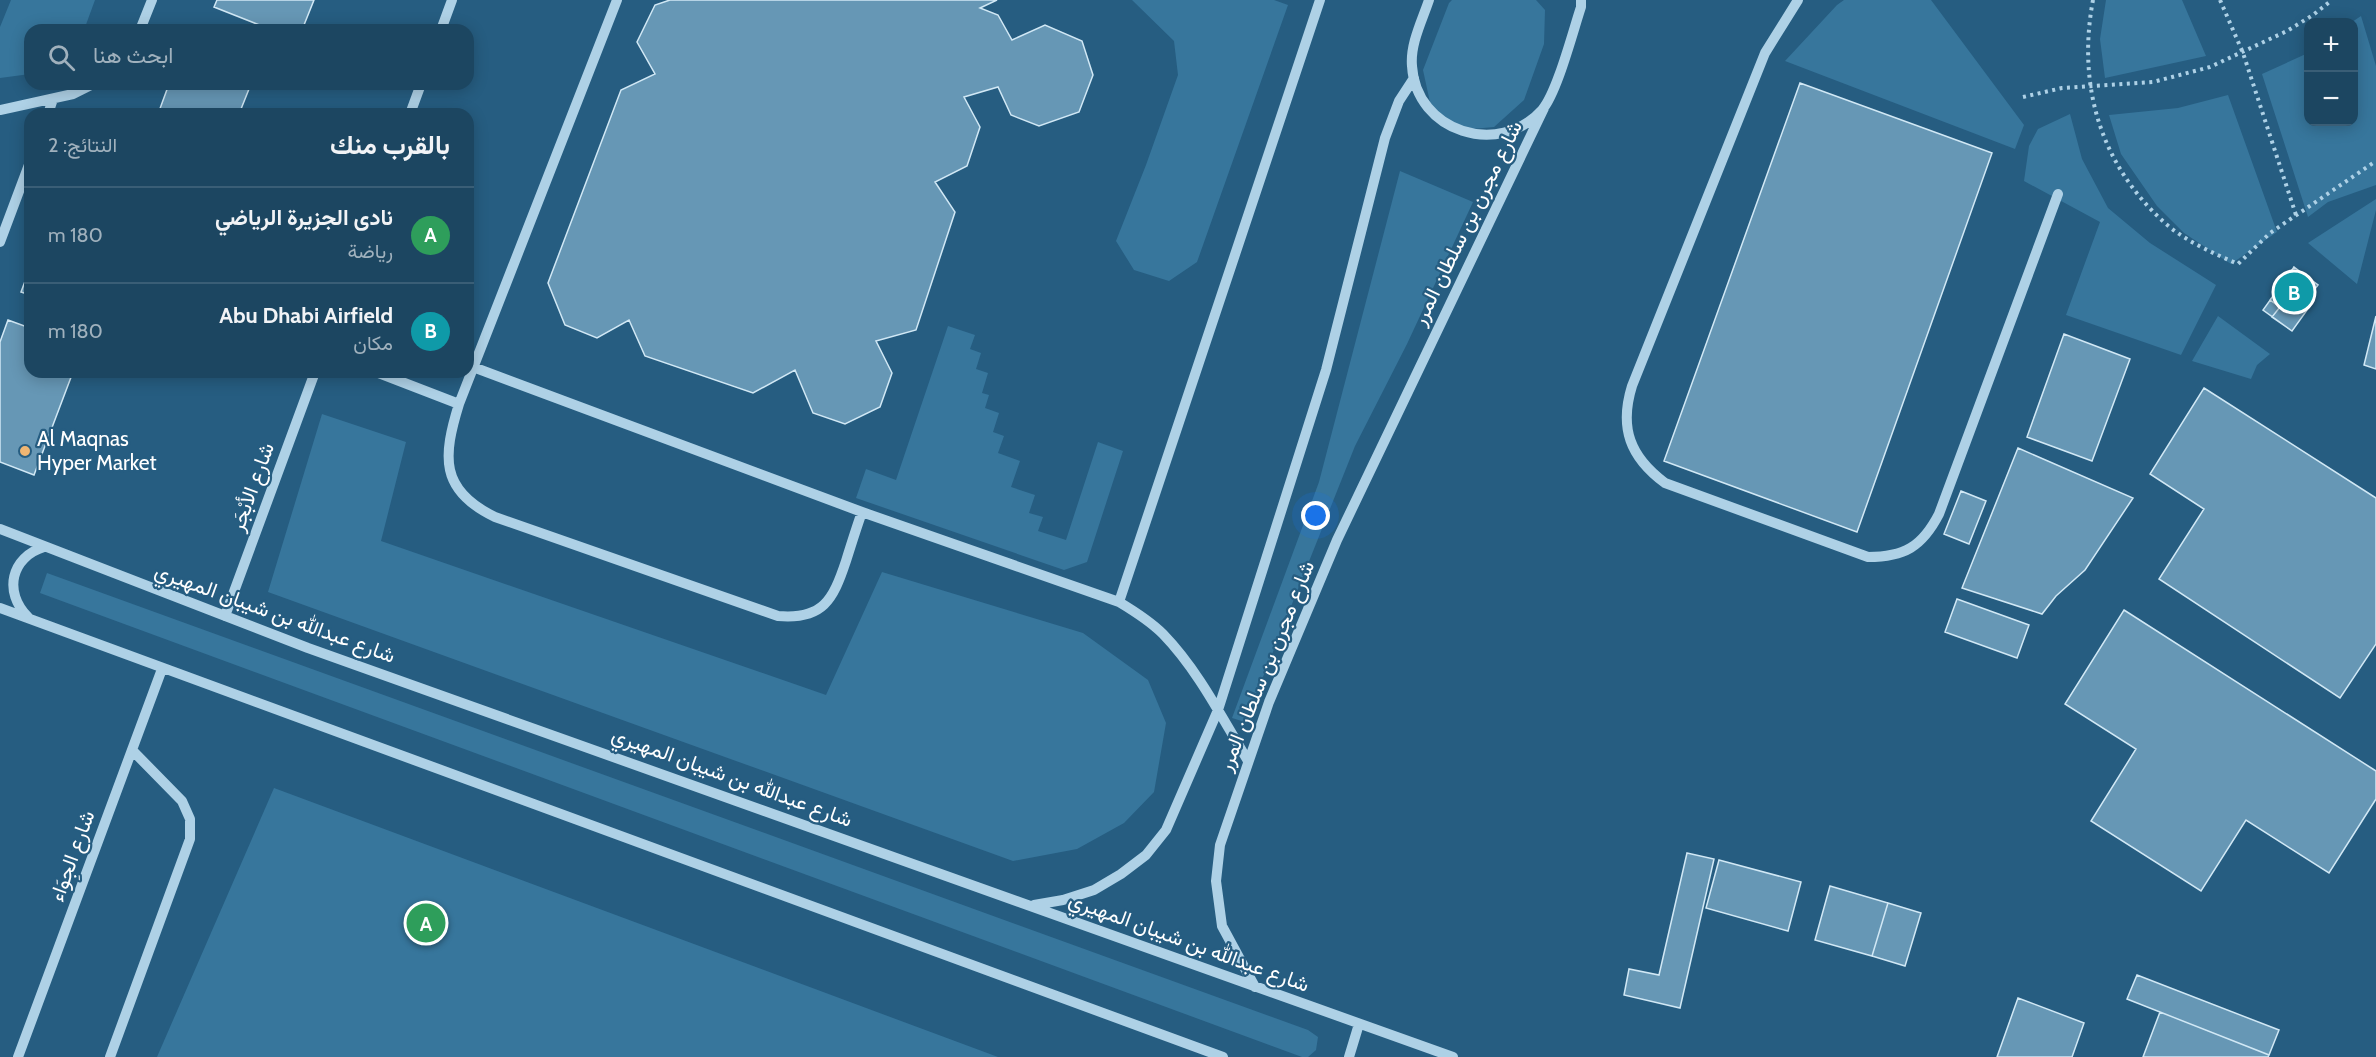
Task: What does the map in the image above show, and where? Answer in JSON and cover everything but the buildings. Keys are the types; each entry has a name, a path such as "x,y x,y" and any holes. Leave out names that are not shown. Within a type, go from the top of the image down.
{"street":[{"path":"142,24 152,0"},
{"path":"443,24 452,0"},
{"path":"474,365 617,0"},
{"path":"1119,602 1320,0"},
{"path":"1429,0 1412,52 1414,78 1422,100 1433,113 1464,132 1481,135 1498,134 1515,129 1531,120 1544,108"},
{"name":"شارع مجرن بن سلطان المرر","path":"1255,987 1222,926 1216,881 1220,844 1248,761 1302,620 1551,94 1581,7 1581,0"},
{"path":"1798,0 1765,53 1632,386 1627,404 1626,422 1630,441 1638,458 1650,472 1665,483 1868,556 1894,555 1918,543 1931,530 1938,514 2058,194"},
{"name":"شارع مجرن بن سلطان المرر","path":"1032,905 1063,900 1094,890 1121,874 1146,855 1166,830 1218,710 1326,370 1385,138 1400,101 1414,78"},
{"path":"0,110 53,99 81,90"},
{"path":"412,108 419,90"},
{"path":"50,108 53,99"},
{"path":"0,242 24,178"},
{"path":"474,368 862,512 1119,602 1141,615 1179,652 1218,710 1248,761"},
{"name":"شارع الأبْجَر","path":"225,616 313,378"},
{"path":"391,378 459,404"},
{"path":"469,378 449,438 448,458 452,477 463,495 477,508 495,517 761,612 795,618 812,613 826,603 837,589 862,512"},
{"name":"شارع عبدالله بن شيبان المهيري","path":"0,529 319,652 1453,1057"},
{"path":"30,619 21,610 15,598 13,585 15,571 22,560 33,551 44,547"},
{"path":"0,608 1223,1057"},
{"name":"شارع الجِوَاء","path":"18,1057 162,669"},
{"path":"110,1057 190,839 190,819 182,801 132,750"},
{"path":"1349,1057 1359,1024"}],"path":[{"path":"2093,0 2087,55 2089,86 2099,125 2115,163 2139,196 2167,225 2201,248 2238,264 2270,233 2376,161"},
{"path":"2220,0 2243,52 2296,215"},
{"path":"2023,97 2061,88 2153,82 2210,67 2287,31 2332,0"}],"shaded area":[{"path":"11,0 95,0 86,24 24,24 24,75 0,78 0,27"},
{"path":"1132,0 1274,0 1288,5 1197,262 1169,281 1134,270 1116,241 1178,75 1174,41"},
{"path":"1452,0 1536,0 1545,10 1544,44 1524,100 1494,127 1461,130 1431,107 1423,70"},
{"path":"1844,0 1931,0 2024,125 2015,149 1785,61"},
{"path":"2106,0 2182,0 2206,56 2105,78 2100,39"},
{"path":"2361,16 2376,66 2376,185 2328,202 2308,217 2262,74 2304,55 2304,126 2358,126 2358,18"},
{"path":"2228,95 2277,232 2231,264 2184,233 2157,206 2121,154 2109,115 2178,108"},
{"path":"2070,114 2082,159 2108,208 2150,243 2216,285 2181,355 2066,315 2100,222 2024,181 2029,146 2038,129"},
{"path":"1400,171 1473,202 1407,344 1355,446 1245,722 1232,718 1319,482"},
{"path":"2376,199 2376,210 2357,284 2308,243"},
{"path":"2218,316 2270,354 2257,365 2251,379 2192,361"},
{"path":"948,326 975,335 970,349 981,353 976,369 988,373 982,393 989,395 985,408 999,413 993,432 1004,436 998,453 1020,461 1011,487 1035,495 1029,513 1043,517 1038,531 1066,540 1098,442 1123,451 1087,562 1064,570 856,498 866,469 896,480"},
{"path":"322,414 406,442 381,541 826,695 882,572 1083,633 1148,680 1166,723 1154,792 1124,823 1077,849 1013,861 268,592"},
{"path":"47,573 1308,1030 1318,1037 1316,1050 1308,1057 1302,1057 40,593"},
{"path":"274,788 998,1057 157,1057"}],"place":[{"name":"Abu Dhabi Airfield","path":"2294,292"},
{"name":"Al Maqnas Hyper Market","path":"25,451"},
{"name":"نادى الجزيرة الرياضي","path":"426,923"}]}
